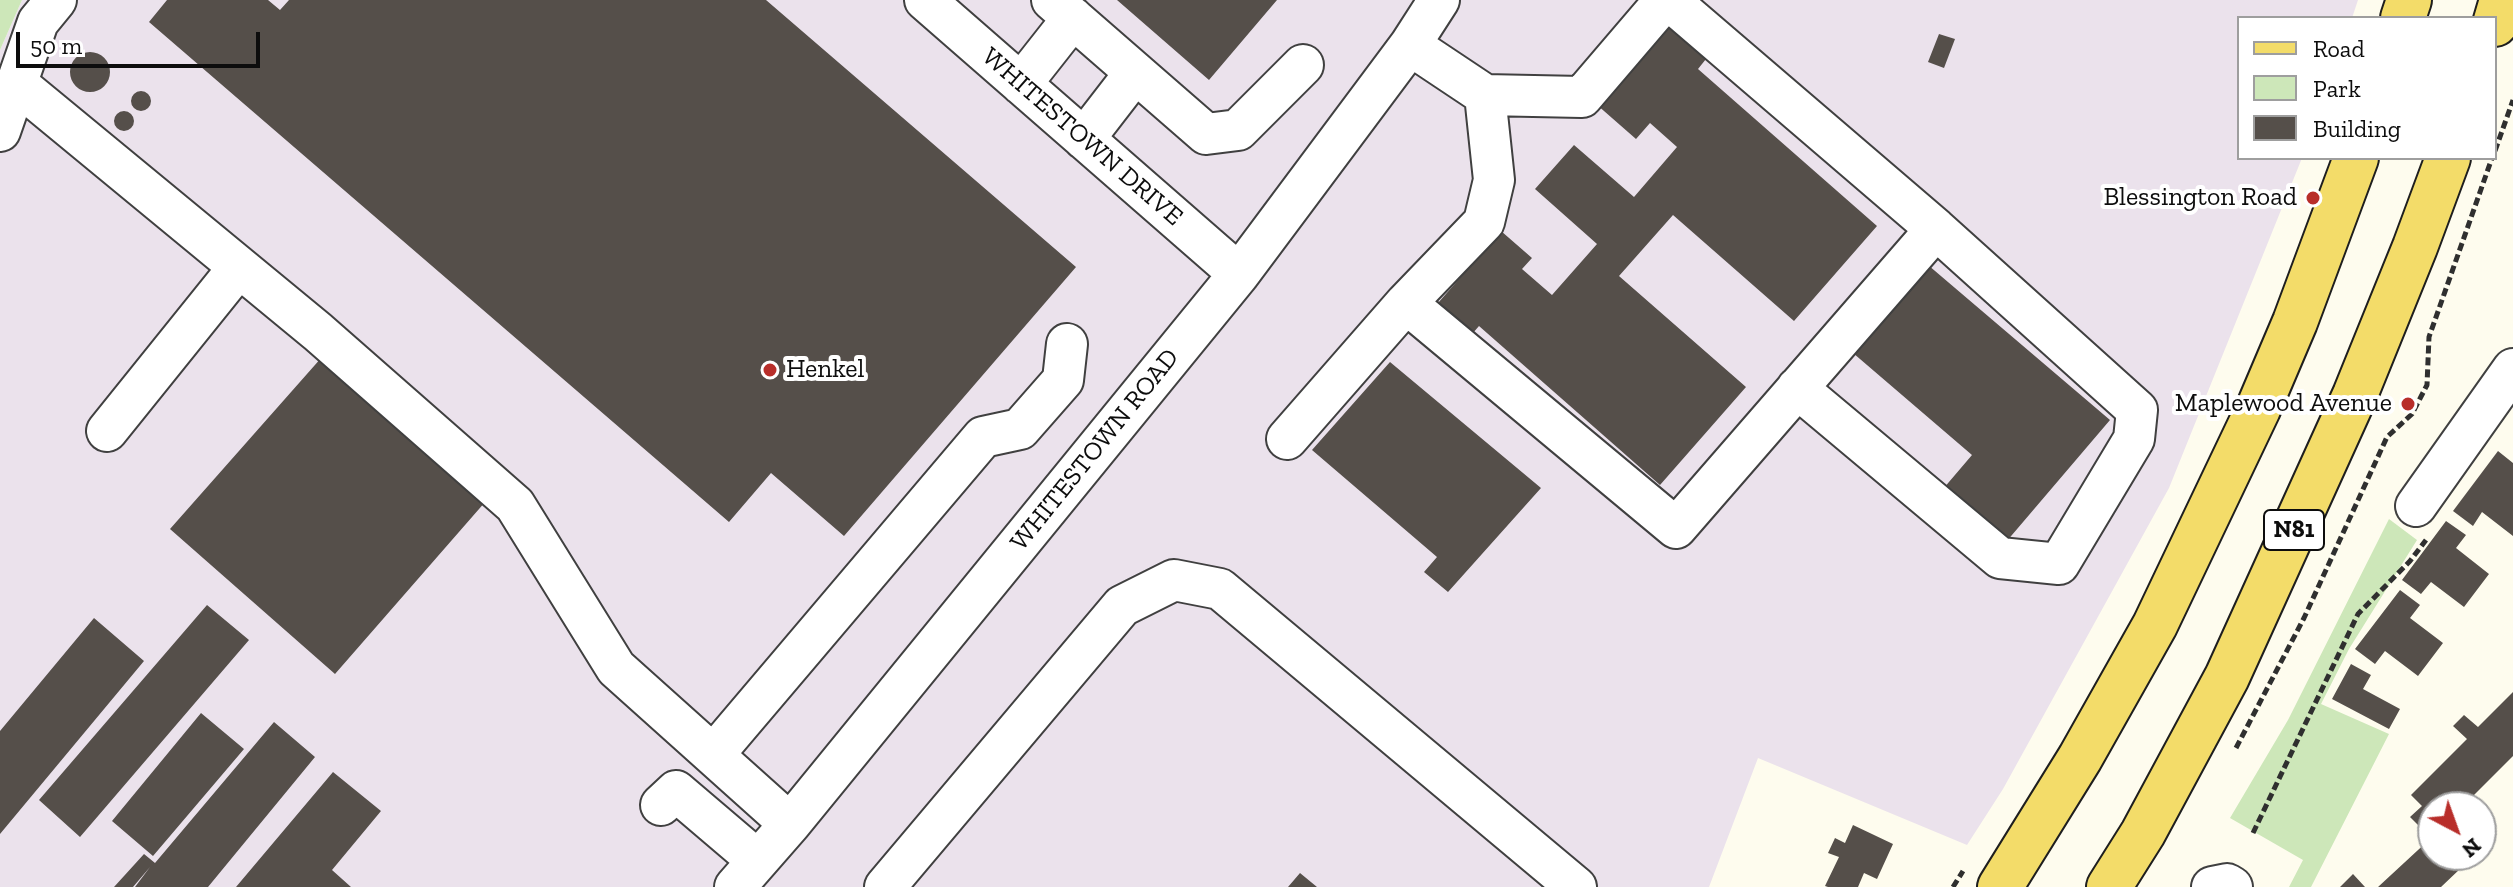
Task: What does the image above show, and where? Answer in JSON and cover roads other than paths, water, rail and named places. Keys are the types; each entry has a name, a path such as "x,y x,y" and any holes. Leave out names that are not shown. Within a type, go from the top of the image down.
{"main road":[{"path":"1985,874 2088,744 2168,599 2269,383 2355,160"},
{"name":"N81","path":"2109,887 2143,833 2227,677 2355,395 2447,160"}],"street":[{"path":"0,131 38,22 56,0"},
{"name":"WHITESTOWN DRIVE","path":"925,0 1239,274"},
{"name":"WHITESTOWN ROAD","path":"746,874 1239,274 1410,45 1439,0"},
{"path":"1410,45 1485,95 1582,97 1667,0 1936,229 2137,410 2134,439 2059,564 2000,558 1797,388"},
{"path":"1021,84 1062,9 1206,134 1238,130 1303,65"},
{"path":"1084,139 1135,73"},
{"path":"16,83 239,267 515,505 616,668 790,824"},
{"path":"1287,439 1406,303 1484,222 1494,180 1485,95"},
{"path":"1406,303 1676,528 1936,229"},
{"path":"107,431 239,267"},
{"path":"714,754 983,437 1020,429 1063,380 1067,344"},
{"path":"2422,522 2513,369"},
{"path":"885,887 1122,606 1174,580 1220,589 1576,887"},
{"path":"661,805 676,791 746,874"},
{"path":"2212,887 2227,884 2232,887"}],"place":[{"name":"Blessington Road","path":"2313,198"},
{"name":"Henkel","path":"770,370"},
{"name":"Maplewood Avenue","path":"2408,404"}]}
